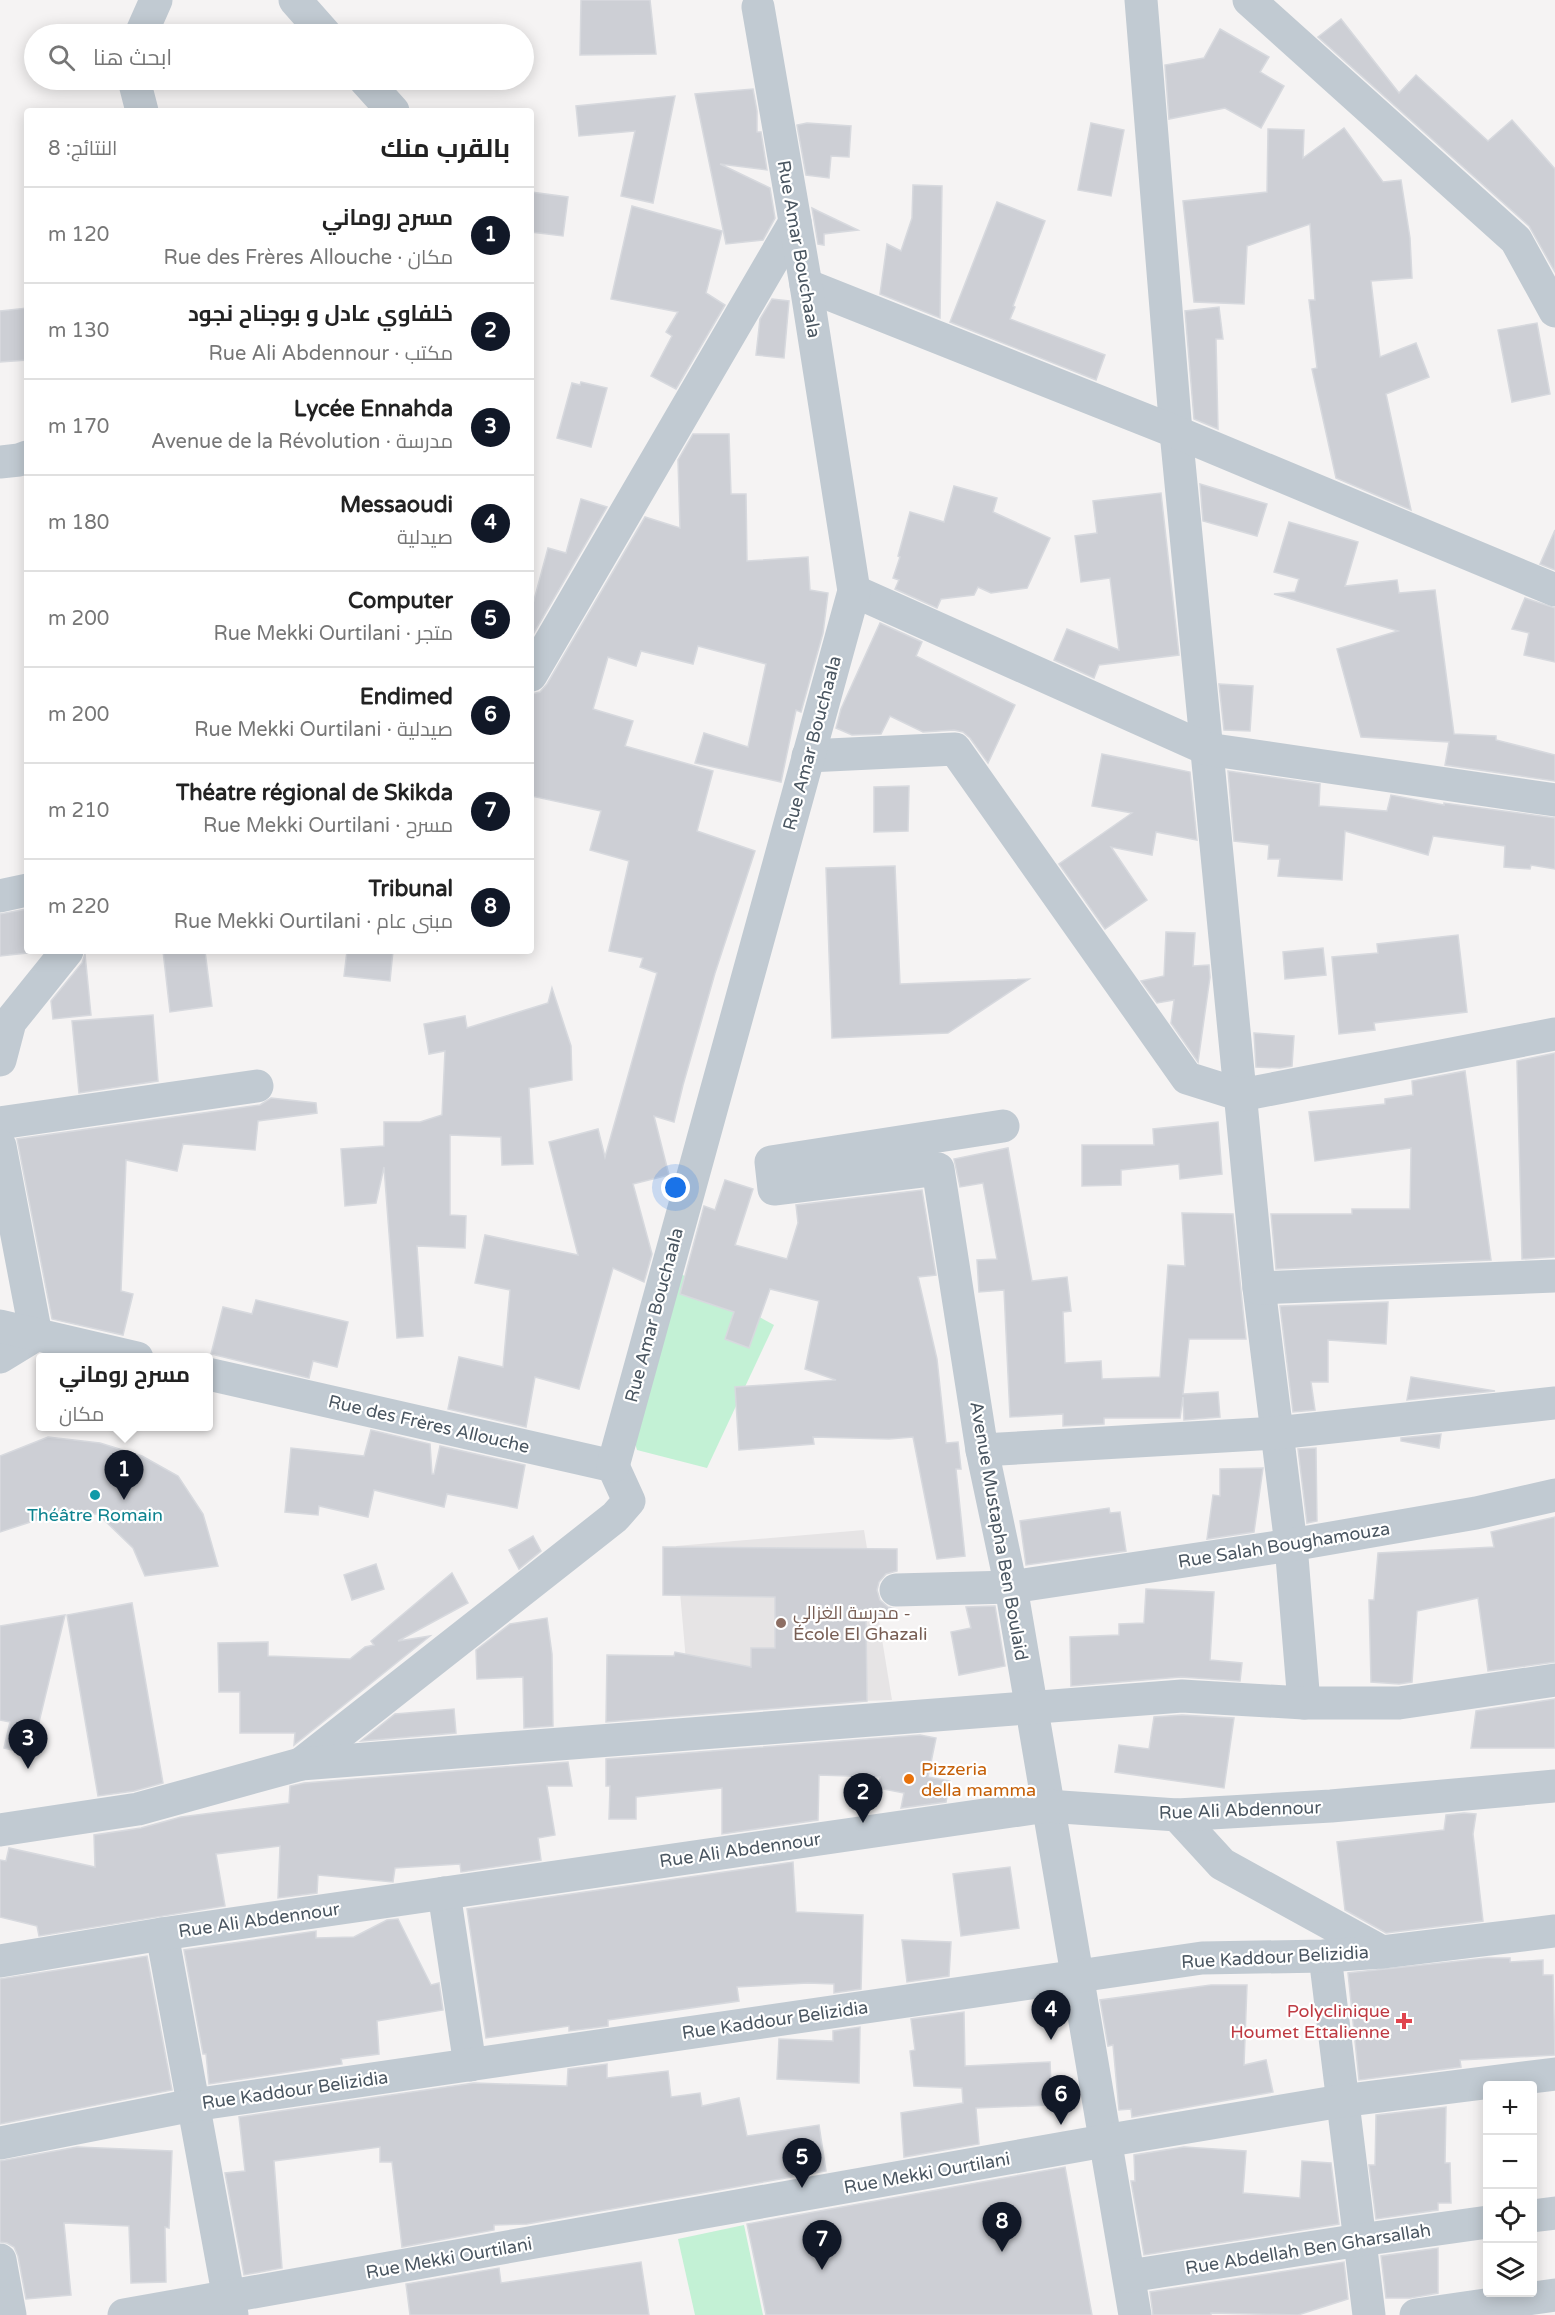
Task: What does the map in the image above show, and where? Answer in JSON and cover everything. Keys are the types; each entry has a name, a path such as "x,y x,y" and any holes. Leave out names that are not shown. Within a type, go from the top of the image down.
{"street":[{"path":"145,24 156,0"},
{"path":"295,0 316,24"},
{"path":"1142,0 1176,432 1259,1288 1291,1545 1304,1703"},
{"path":"1249,0 1516,240 1555,311"},
{"name":"Rue Amar Bouchaala","path":"613,1466 854,591 806,285 758,6"},
{"path":"137,90 141,108"},
{"path":"374,90 390,108"},
{"path":"534,670 795,222"},
{"path":"806,285 1176,432 1555,590"},
{"path":"0,462 24,458"},
{"path":"854,591 1207,748 1555,800"},
{"path":"808,756 955,749 1187,1078 1240,1095 1555,1034"},
{"path":"0,896 24,891"},
{"path":"0,1060 10,1022 65,954"},
{"path":"0,1123 257,1086"},
{"name":"Avenue Mustapha Ben Boulaid","path":"1002,1126 771,1162 774,1189 938,1168 982,1450 1011,1587 1135,2315"},
{"path":"0,1146 36,1335"},
{"path":"1259,1288 1555,1276"},
{"path":"0,1326 115,1353"},
{"path":"0,1357 36,1335"},
{"name":"Rue des Frères Allouche","path":"213,1375 613,1466"},
{"path":"982,1450 1276,1433 1555,1403"},
{"path":"301,1764 615,1517 629,1501 613,1466"},
{"name":"Rue Salah Boughamouza","path":"896,1590 1011,1587 1291,1545 1476,1513 1555,1495"},
{"path":"0,1830 138,1809 301,1764 1182,1696 1304,1703 1400,1703 1555,1680"},
{"name":"Rue Ali Abdennour","path":"0,1961 162,1934 1047,1806 1177,1815 1331,1806 1555,1786"},
{"path":"1177,1815 1222,1864 1382,1952"},
{"path":"444,1893 470,2065"},
{"name":"Rue Kaddour Belizidia","path":"0,2143 194,2105 1202,1958 1325,1956 1382,1952 1555,1932"},
{"path":"162,1934 230,2306"},
{"path":"1325,1956 1369,2315"},
{"name":"Rue Mekki Ourtilani","path":"124,2315 230,2306 1104,2141 1341,2101 1555,2074"},
{"path":"1537,2215 1555,2213"},
{"name":"Rue Abdellah Ben Gharsallah","path":"1129,2276 1483,2223"},
{"path":"0,2260 9,2315"},
{"path":"1416,2315 1555,2295"}],"shaded area":[{"name":"مدرسة الغزالي - École El Ghazali","path":"864,1530 892,1700 690,1707 676,1546"}],"green space":[{"path":"681,1274 774,1325 707,1468 637,1450 631,1430"},
{"path":"744,2225 763,2315 695,2315 678,2239"}],"building":[{"path":"581,0 650,0 656,54 580,55"},
{"path":"1341,19 1399,93 1416,75 1488,141 1512,120 1555,169 1555,272 1529,226 1318,37"},
{"path":"1220,29 1269,57 1260,72 1284,86 1261,128 1225,108 1169,119 1165,65 1204,58"},
{"path":"753,89 757,111 757,132 761,132 767,170 720,164 770,188 775,218 763,240 726,244 695,94"},
{"path":"675,96 653,203 621,196 635,131 579,136 576,106"},
{"path":"807,123 851,126 849,157 831,156 829,178 806,175 797,125"},
{"path":"1091,123 1124,130 1111,196 1078,190"},
{"path":"1344,128 1383,182 1401,180 1410,238 1412,278 1371,281 1380,357 1416,343 1429,377 1386,394 1411,510 1336,478 1312,369 1317,368 1309,300 1315,300 1310,224 1247,246 1244,304 1194,302 1183,201 1267,192 1268,129 1304,130 1303,158"},
{"path":"913,185 942,186 940,318 880,294 887,244 901,251 912,218"},
{"path":"534,192 568,197 563,236 534,232"},
{"path":"997,202 1045,221 1010,319 1105,355 1096,380 950,322"},
{"path":"632,206 722,231 706,293 725,305 676,389 651,376 672,336 666,332 678,312 611,299"},
{"path":"812,208 858,230 824,234 824,245 818,244"},
{"path":"772,299 789,301 784,358 756,355 760,319"},
{"path":"1219,307 1223,339 1216,339 1218,429 1194,419 1185,311"},
{"path":"24,308 24,360 0,362 0,311"},
{"path":"1537,323 1550,394 1512,402 1498,330"},
{"path":"581,382 607,388 591,447 557,438 572,383 580,385"},
{"path":"693,434 729,434 731,494 746,494 747,561 808,557 810,590 828,593 823,633 801,712 796,710 781,782 695,763 704,733 748,747 766,664 698,646 693,664 641,651 636,666 608,657 593,709 633,721 625,746 713,771 697,831 755,851 715,973 674,1122 654,1116 669,1175 633,1184 652,1254 644,1282 613,1268 579,1389 535,1377 526,1427 448,1409 459,1357 503,1367 510,1290 475,1283 485,1235 578,1255 549,1142 598,1129 605,1157 657,973 640,967 643,958 609,951 629,861 590,850 601,811 534,797 534,693 540,692 547,684 645,517 680,528 678,460"},
{"path":"1200,484 1267,504 1257,536 1203,521"},
{"path":"954,486 997,498 993,512 1050,538 1027,588 991,593 978,587 974,595 941,599 937,608 895,589 899,580 893,578 910,512 944,522"},
{"path":"1161,493 1179,655 1099,665 1094,678 1054,660 1067,629 1119,650 1110,578 1081,582 1075,536 1097,533 1093,501"},
{"path":"581,499 607,507 534,633 534,600 548,548 566,553"},
{"path":"1289,522 1358,542 1345,586 1397,580 1399,593 1435,590 1454,734 1496,736 1496,740 1555,755 1555,781 1445,765 1449,742 1361,737 1337,649 1398,631 1274,594 1295,592 1299,579 1274,572"},
{"path":"1555,530 1555,570 1540,564"},
{"path":"1525,598 1555,608 1555,662 1524,655 1529,633 1512,629"},
{"path":"880,623 922,642 916,656 1015,705 988,763 963,732 954,730 923,732 890,716 881,734 852,735 836,728 841,709"},
{"path":"1219,684 1253,686 1250,731 1224,730"},
{"path":"1102,754 1190,772 1197,840 1156,832 1152,855 1111,847 1147,900 1105,929 1059,864 1132,813 1092,806"},
{"path":"1228,771 1320,784 1319,806 1387,811 1391,795 1444,805 1444,803 1555,818 1555,869 1531,865 1530,869 1504,867 1505,846 1433,836 1428,855 1345,831 1342,880 1278,876 1280,859 1268,859 1269,845 1234,841"},
{"path":"909,786 908,831 874,832 874,787"},
{"path":"895,866 900,984 1029,979 948,1033 832,1038 826,868"},
{"path":"24,910 24,953 0,956 0,914"},
{"path":"1166,932 1195,933 1193,966 1209,965 1210,977 1198,1062 1171,1023 1174,1000 1157,1003 1141,981 1164,976"},
{"path":"1458,935 1467,1012 1374,1023 1375,1030 1339,1034 1332,957 1378,953 1377,944"},
{"path":"1323,948 1326,975 1285,979 1283,952"},
{"path":"85,954 91,1015 53,1019 51,1001 82,963"},
{"path":"163,954 205,954 212,1006 170,1012"},
{"path":"347,954 393,954 390,981 344,976"},
{"path":"552,988 571,1046 572,1080 529,1088 533,1164 502,1165 501,1137 450,1135 450,1215 466,1216 465,1248 417,1246 423,1336 397,1338 384,1167 376,1203 345,1206 341,1149 384,1146 384,1122 420,1122 442,1115 445,1051 429,1054 424,1024 465,1016 467,1028 548,1003"},
{"path":"153,1015 158,1081 79,1093 72,1021"},
{"path":"1254,1033 1294,1036 1292,1066 1256,1067"},
{"path":"1555,1053 1555,1257 1522,1259 1517,1061"},
{"path":"1465,1071 1491,1260 1276,1269 1271,1214 1352,1214 1352,1209 1410,1209 1411,1148 1315,1161 1309,1112 1385,1104 1385,1099 1413,1095 1412,1081"},
{"path":"271,1098 316,1103 317,1113 258,1121 255,1150 183,1144 177,1171 126,1160 121,1291 133,1294 123,1335 52,1319 17,1139 260,1105"},
{"path":"1218,1122 1222,1174 1180,1179 1179,1164 1121,1170 1121,1185 1082,1186 1082,1145 1154,1145 1153,1129"},
{"path":"1008,1148 1032,1281 1067,1277 1071,1311 1063,1312 1065,1363 1101,1361 1102,1379 1160,1377 1168,1265 1185,1266 1182,1213 1233,1214 1246,1339 1189,1339 1183,1394 1218,1392 1220,1417 1184,1420 1183,1397 1180,1418 1104,1418 1104,1424 1063,1426 1063,1414 1010,1417 1004,1290 979,1292 977,1260 997,1259 983,1183 960,1187 954,1159"},
{"path":"725,1180 753,1189 735,1245 787,1259 798,1223 796,1205 922,1190 936,1275 918,1277 937,1359 946,1443 958,1442 961,1469 956,1469 965,1556 937,1559 913,1437 889,1439 813,1437 814,1444 739,1450 735,1387 836,1380 805,1369 819,1301 770,1289 749,1348 725,1339 734,1312 680,1294 704,1206 715,1210"},
{"path":"256,1300 348,1322 337,1367 313,1361 309,1378 211,1353 223,1307 252,1314"},
{"path":"1388,1302 1386,1344 1328,1340 1328,1382 1311,1382 1315,1410 1293,1412 1280,1306"},
{"path":"1411,1377 1495,1391 1407,1400"},
{"path":"371,1430 430,1444 432,1474 434,1474 440,1446 525,1465 517,1508 447,1494 444,1507 374,1490 368,1517 319,1506 318,1515 285,1512 291,1448 364,1456"},
{"path":"1441,1434 1439,1448 1401,1441 1401,1438"},
{"name":"Théâtre Romain","path":"48,1437 100,1443 142,1456 178,1476 203,1514 218,1566 145,1576 133,1548 98,1514 58,1513 0,1532 0,1456"},
{"path":"1316,1448 1317,1521 1307,1523 1298,1449"},
{"path":"1263,1468 1254,1532 1207,1539 1213,1495 1220,1496 1220,1469"},
{"path":"1109,1508 1110,1513 1120,1512 1126,1551 1026,1565 1020,1521"},
{"path":"1555,1517 1555,1662 1488,1671 1478,1598 1417,1611 1412,1682 1399,1684 1371,1682 1369,1600 1374,1600 1378,1553 1494,1547 1491,1532"},
{"path":"533,1536 541,1551 519,1569 509,1550"},
{"name":"مدرسة الغزالي - École El Ghazali","path":"663,1547 897,1549 897,1571 886,1574 879,1582 877,1590 880,1600 888,1607 896,1609 896,1619 866,1619 867,1701 606,1722 607,1655 674,1656 675,1652 751,1667 751,1648 775,1648 775,1597 663,1595"},
{"path":"376,1564 384,1589 352,1600 344,1575"},
{"path":"452,1573 468,1603 398,1641 430,1636 294,1745 295,1733 240,1733 240,1692 219,1692 218,1643 268,1642 268,1656 350,1659 365,1647 374,1645 371,1641"},
{"path":"1146,1589 1214,1592 1210,1660 1242,1663 1240,1681 1181,1677 1071,1686 1070,1637 1119,1635 1119,1624 1144,1623"},
{"path":"132,1603 163,1783 134,1791 98,1796 67,1615"},
{"path":"995,1606 1005,1666 959,1675 951,1632 971,1628 966,1607"},
{"path":"65,1615 31,1755 4,1748 10,1722 0,1720 0,1626"},
{"path":"547,1618 552,1654 553,1726 524,1728 523,1677 477,1679 476,1650 510,1624"},
{"path":"1555,1699 1555,1748 1471,1748 1476,1711"},
{"path":"454,1709 456,1733 361,1741 395,1714"},
{"path":"1182,1715 1234,1718 1224,1788 1115,1772 1119,1745 1149,1749 1154,1717"},
{"path":"920,1735 936,1738 928,1777 950,1781 946,1802 901,1808 904,1793 878,1788 880,1777 819,1775 818,1820 722,1834 722,1788 636,1797 636,1819 609,1819 610,1786 606,1786 606,1759"},
{"path":"568,1762 572,1786 547,1786 555,1835 538,1838 541,1860 461,1872 460,1864 395,1868 393,1882 318,1875 317,1893 278,1898 280,1846 216,1854 225,1906 39,1936 37,1926 0,1917 0,1860 6,1861 9,1848 95,1867 94,1835 141,1828 181,1817 289,1803 290,1786"},
{"path":"1476,1814 1473,1834 1483,1921 1386,1933 1345,1910 1337,1842 1444,1830 1446,1815"},
{"path":"793,1862 796,1912 863,1915 861,1989 834,1993 834,1984 808,1983 737,1987 739,2001 608,2020 608,2026 569,2031 569,2026 486,2038 467,1909"},
{"path":"1010,1867 1019,1928 961,1936 953,1874"},
{"path":"398,1919 431,1985 439,1983 443,2010 377,2021 379,2054 341,2059 342,2064 209,2084 206,2054 203,2054 184,1950 316,1931 316,1938 354,1937 387,1920"},
{"path":"902,1940 951,1942 949,1976 907,1982"},
{"path":"147,1956 172,2090 0,2124 0,1979"},
{"path":"1487,1958 1510,1958 1510,1962 1543,1960 1543,1975 1553,1975 1555,2055 1460,2060 1461,2067 1359,2080 1348,1973"},
{"path":"1211,1985 1247,1985 1244,2065 1266,2060 1273,2092 1132,2117 1131,2109 1119,2110 1113,2045 1108,2046 1100,2000"},
{"path":"964,2012 965,2066 1050,2062 1052,2105 976,2108 979,2144 904,2157 901,2113 963,2103 962,2088 914,2086 910,2051 915,2050 911,2019"},
{"path":"860,2027 859,2083 777,2079 779,2039 833,2041 833,2031"},
{"path":"607,2064 607,2078 668,2071 671,2097 700,2093 702,2106 739,2098 747,2136 819,2125 826,2171 527,2224 494,2225 494,2230 402,2247 392,2162 380,2162 380,2147 274,2161 282,2268 244,2275 225,2173 245,2171 239,2117 474,2083 567,2086 568,2069"},
{"path":"1446,2107 1445,2163 1450,2163 1451,2203 1438,2203 1438,2210 1376,2219 1369,2165 1375,2165 1376,2115"},
{"path":"77,2147 172,2151 169,2228 165,2227 166,2282 131,2283 129,2226 64,2223 71,2295 26,2299 18,2256 14,2247 0,2242 0,2161"},
{"path":"1184,2147 1246,2151 1243,2193 1300,2198 1302,2161 1331,2163 1339,2224 1144,2255 1131,2181 1135,2181 1134,2155"},
{"path":"1065,2167 1092,2315 766,2315 747,2224"},
{"path":"1438,2248 1438,2293 1410,2298 1386,2298 1381,2256"},
{"path":"641,2262 649,2315 410,2315 406,2284 499,2268 501,2283"},
{"path":"1344,2262 1348,2299 1298,2315 1211,2313 1211,2315 1153,2315 1150,2292"}],"place":[{"name":"Théâtre Romain","path":"95,1495"},
{"name":"مسرح روماني","path":"124,1500"},
{"name":"مدرسة الغزالي - École El Ghazali","path":"781,1623"},
{"name":"Lycée Ennahda","path":"28,1769"},
{"name":"Pizzeria della mamma","path":"909,1779"},
{"name":"خلفاوي عادل و بوجناح نجود","path":"863,1823"},
{"name":"Polyclinique Houmet Ettalienne","path":"1404,2021"},
{"name":"Messaoudi","path":"1051,2040"},
{"name":"Endimed","path":"1061,2125"},
{"name":"Computer","path":"802,2188"},
{"name":"Tribunal","path":"1002,2252"},
{"name":"Théatre régional de Skikda","path":"822,2270"}]}
